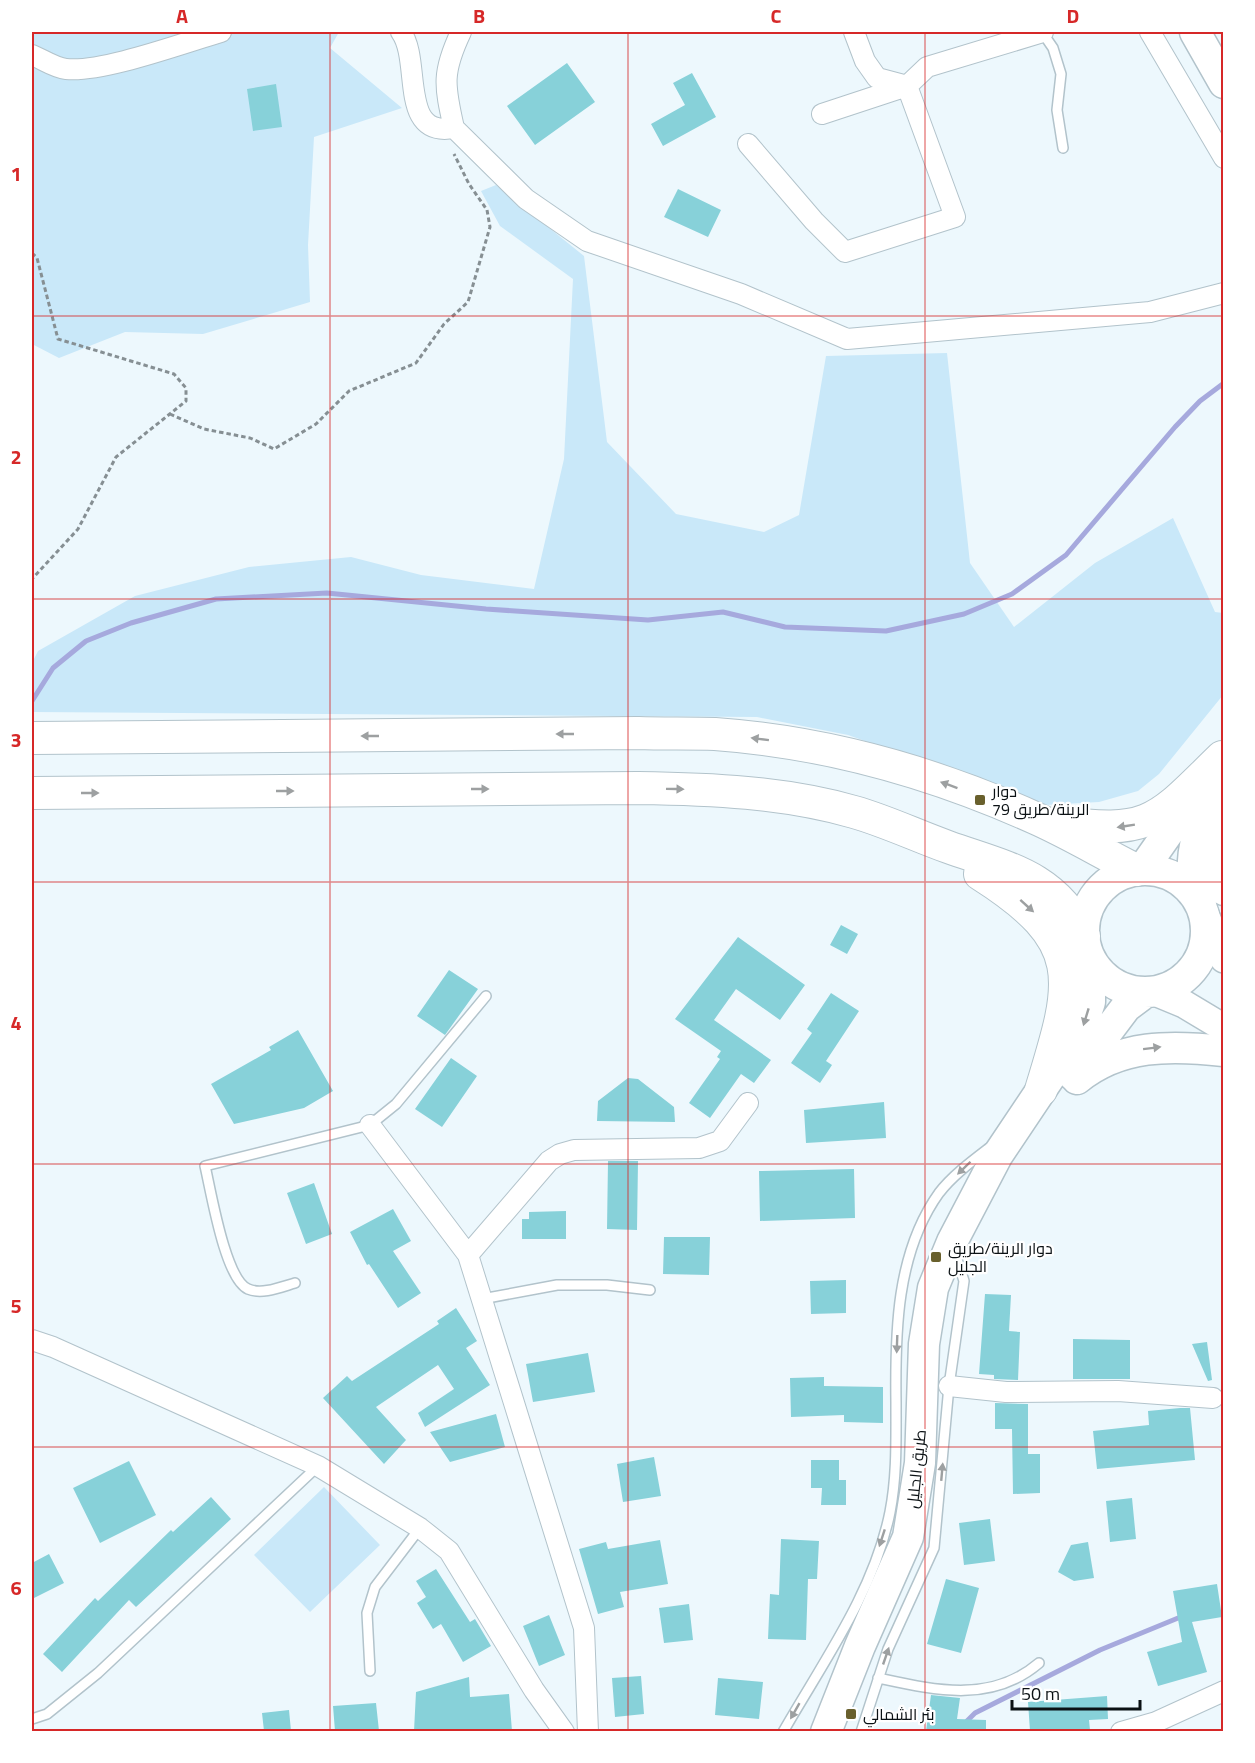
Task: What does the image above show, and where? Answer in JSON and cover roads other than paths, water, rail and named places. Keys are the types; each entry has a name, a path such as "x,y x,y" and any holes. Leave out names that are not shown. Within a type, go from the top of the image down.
{"highway":[{"path":"32,738 714,734 826,749 930,778 1037,819 1139,870"},
{"path":"1037,819 1097,828 1123,827 1150,821 1171,806 1223,755"},
{"path":"32,793 711,789 802,801 855,812 1014,871 1047,888 1067,907 1087,948"},
{"path":"927,839 1016,896 1033,911 1055,940 1062,960 1066,987 1052,1090"}],"main road":[{"path":"1195,32 1224,83"},
{"path":"1139,870 1223,755"},
{"path":"1223,792 1214,841 1224,890"},
{"path":"974,1200 1011,1132 1126,1007 1151,992 1182,980 1199,961 1206,942 1192,860 1196,838 1208,812 1223,792"},
{"path":"974,1200 1052,1090 1087,1016 1090,1002 1086,912 1098,892 1115,877 1139,870 1168,874 1184,883 1199,903 1224,959"},
{"path":"1087,948 1110,982 1125,989 1151,992 1184,1004 1224,1028"},
{"path":"1052,1090 1098,1065 1144,1048 1165,1046 1224,1051"},
{"name":"طريق الجليل","path":"826,1731 908,1537 920,1463 924,1344 933,1288 952,1242 974,1200"}],"street":[{"path":"32,55 65,69 91,67 220,32"},
{"path":"401,32 408,41 412,61 416,108 424,121 434,128 449,128"},
{"path":"461,32 448,60 445,89 449,128 526,199 587,241 741,294 847,339 1150,312 1224,294"},
{"path":"854,32 865,61 878,78 907,86"},
{"path":"822,114 907,86 927,67 1042,32"},
{"path":"1150,32 1224,158"},
{"path":"748,144 814,221 845,252 955,217 907,86"},
{"path":"468,1255 549,1161 560,1154 574,1150 699,1148 720,1141 748,1103"},
{"path":"370,1125 468,1255 584,1628 588,1731"},
{"path":"32,1340 53,1347 318,1466 420,1528 449,1551 534,1690 564,1731"},
{"path":"949,1386 1006,1392 1118,1391 1213,1398"},
{"path":"1121,1731 1156,1722 1224,1691"}],"lane":[{"path":"1042,32 1053,48 1061,74 1057,110 1062,148"},
{"path":"295,1283 264,1291 248,1289 238,1279 228,1259 205,1166 370,1125 396,1104 486,996"},
{"path":"783,1731 866,1586 890,1513 896,1470 899,1301 917,1235 939,1193 969,1162 1011,1132"},
{"path":"861,1731 888,1649 934,1548 949,1386 964,1281 952,1242"},
{"path":"482,1299 557,1285 607,1285 650,1290"},
{"path":"32,1719 47,1714 98,1673 318,1466"},
{"path":"370,1671 367,1613 375,1587 420,1528"},
{"path":"878,1678 939,1691 965,1692 1024,1676 1039,1663"}],"waterway":[{"path":"32,701 53,668 86,641 131,623 216,599 327,593 486,609 648,620 723,612 785,627 886,631 964,614 1012,594 1066,555 1175,427 1200,401 1224,383"},
{"path":"956,1732 975,1713 1100,1650 1183,1616"}],"place":[{"name":"دوار الرينة/طريق 79","path":"980,800"},
{"name":"دوار الرينة/طريق الجليل","path":"936,1257"},
{"name":"بئر الشمالي","path":"851,1714"}]}
